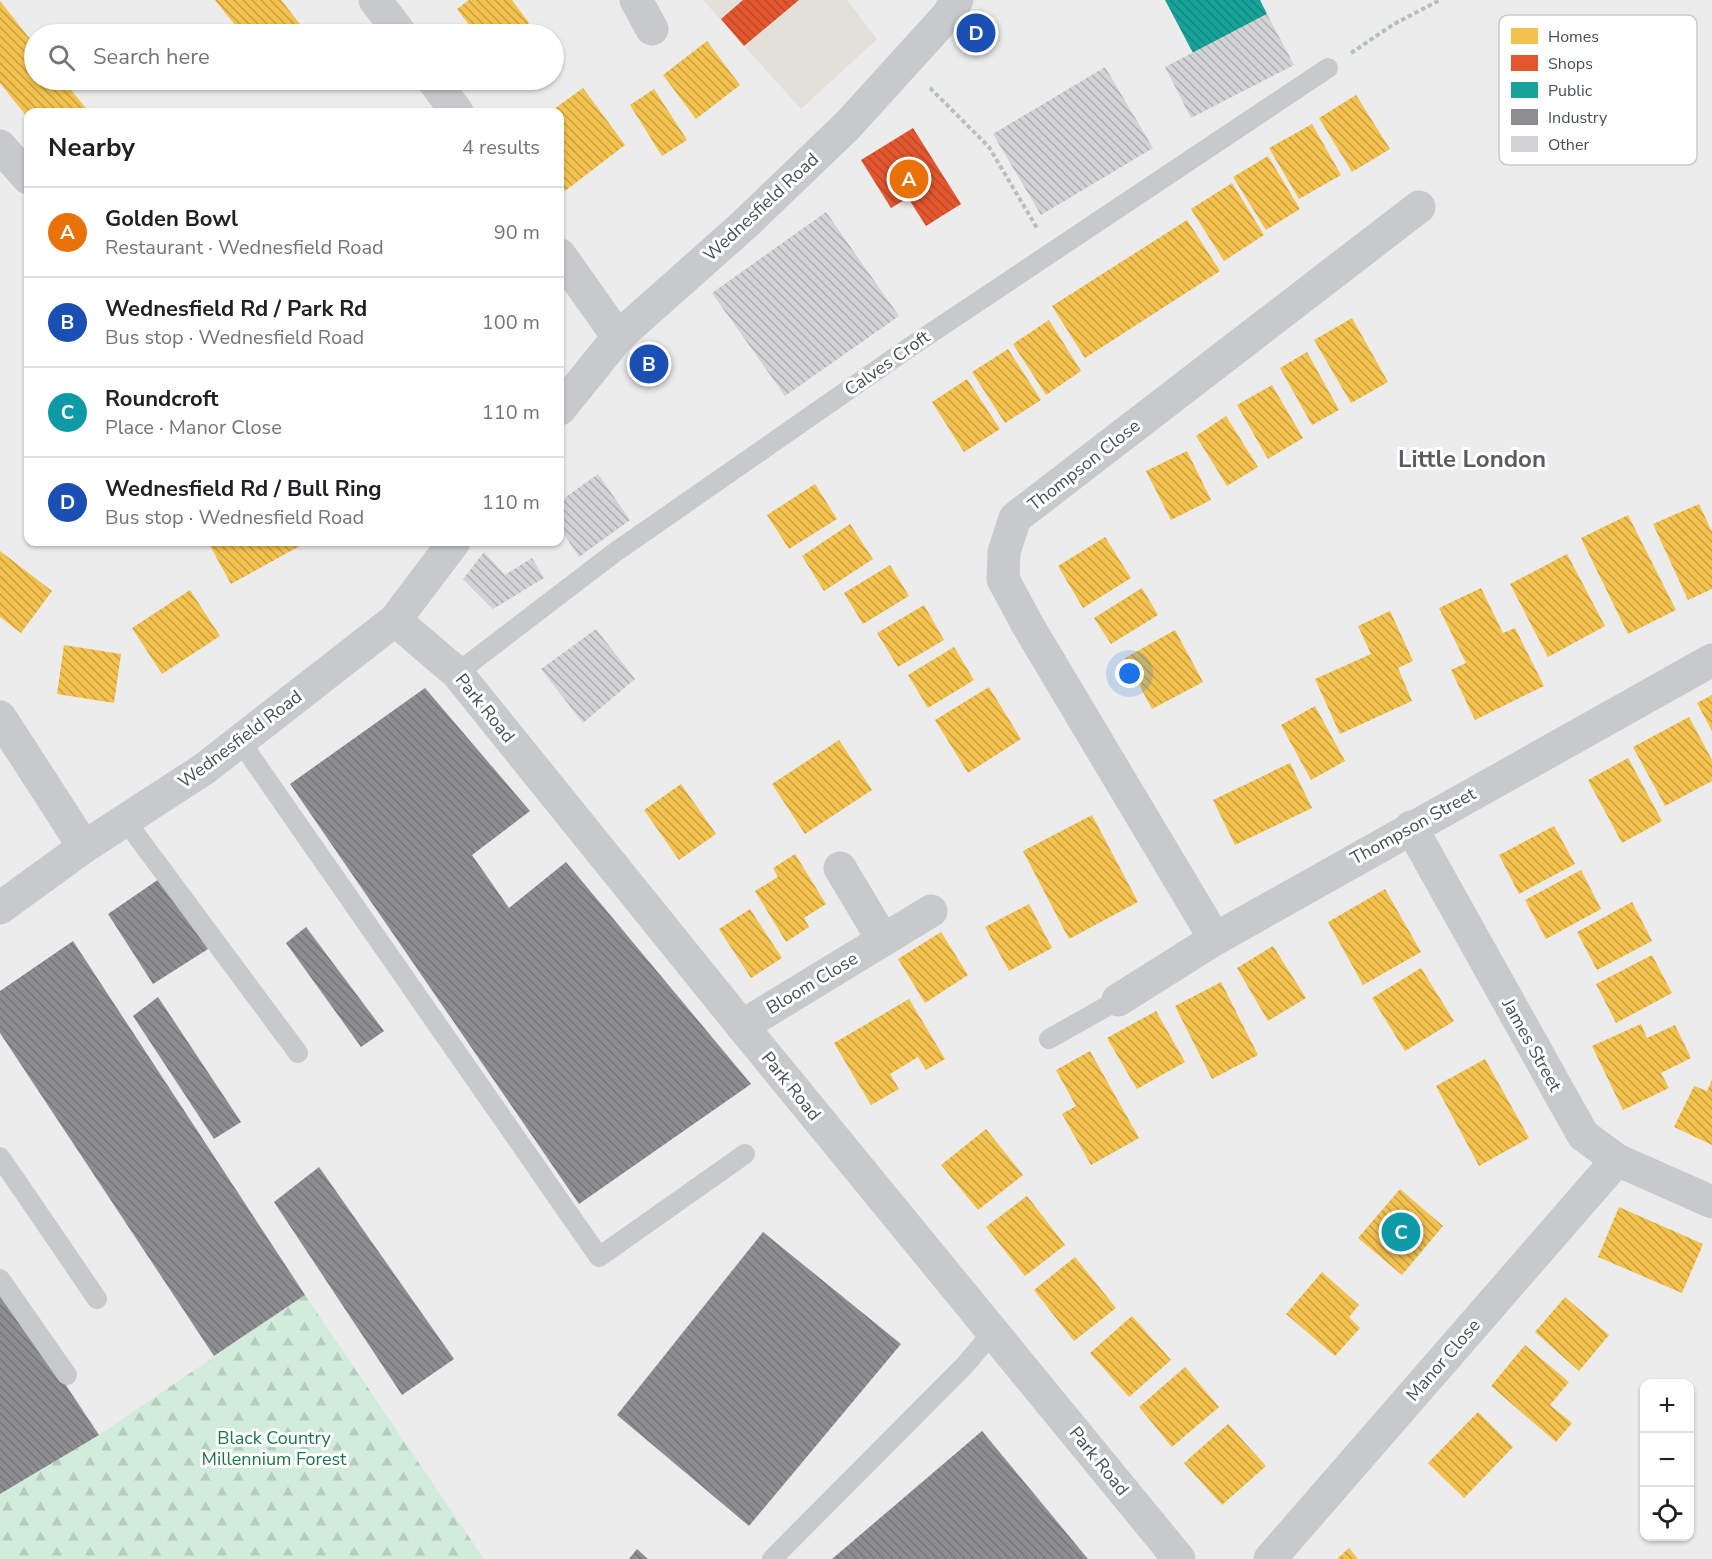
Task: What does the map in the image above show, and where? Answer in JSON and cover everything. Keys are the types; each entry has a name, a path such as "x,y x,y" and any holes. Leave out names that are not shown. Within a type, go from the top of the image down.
{"main road":[{"name":"Wednesfield Road","path":"564,404 618,337 754,215 848,125 947,16 957,0"},
{"name":"Wednesfield Road","path":"0,908 84,847 204,769 395,620 451,546"}],"street":[{"path":"636,0 652,29"},
{"path":"440,90 454,108"},
{"path":"0,146 24,173"},
{"name":"Thompson Close","path":"1215,939 1045,654 1003,579 1004,552 1016,518 1419,207"},
{"path":"564,261 618,337"},
{"name":"Park Road","path":"395,620 457,673 742,1026 1179,1559"},
{"name":"Thompson Street","path":"1118,1000 1215,939 1712,660"},
{"path":"0,717 84,847"},
{"name":"James Street","path":"1411,827 1583,1135 1617,1160 1712,1202"},
{"path":"840,868 883,940"},
{"name":"Bloom Close","path":"742,1026 931,910"},
{"name":"Manor Close","path":"1270,1559 1617,1160"}],"lane":[{"name":"Calves Croft","path":"457,673 614,553 910,347 1328,68"},
{"path":"240,741 599,1257 745,1154"},
{"path":"125,820 298,1053"},
{"path":"1049,1039 1118,1000"},
{"path":"0,1157 97,1299"},
{"path":"0,1280 67,1375"},
{"path":"772,1559 965,1365 993,1332"}],"path":[{"path":"1328,68 1394,24 1440,0"},
{"path":"904,63 989,147 1051,252"}],"shaded area":[{"path":"703,0 847,0 877,39 801,109"}],"green space":[{"name":"Black Country Millennium Forest","path":"305,1295 484,1559 0,1559 0,1494 99,1435"}],"building: Homes":[{"path":"215,0 281,0 300,24 234,24"},
{"path":"469,0 512,0 529,23 468,24 457,9"},
{"path":"0,1 24,31 24,90 71,90 86,108 24,108 24,113 0,83"},
{"path":"707,41 740,85 696,119 663,75"},
{"path":"583,88 625,145 565,191 564,108 556,108"},
{"path":"654,89 687,140 662,156 630,105"},
{"path":"1356,95 1390,149 1352,172 1319,118"},
{"path":"1312,124 1341,175 1299,199 1269,148"},
{"path":"1268,156 1300,209 1266,230 1233,177"},
{"path":"1232,183 1264,235 1224,261 1191,209"},
{"path":"1187,220 1220,271 1085,358 1052,306"},
{"path":"1352,318 1388,382 1351,403 1314,340"},
{"path":"1049,320 1081,371 1046,395 1013,344"},
{"path":"1008,349 1041,400 1005,423 972,372"},
{"path":"1307,352 1339,410 1312,425 1280,368"},
{"path":"967,379 1000,429 964,452 932,402"},
{"path":"1272,385 1303,438 1268,459 1237,405"},
{"path":"1226,416 1258,467 1227,486 1196,436"},
{"path":"1187,451 1211,500 1171,520 1146,471"},
{"path":"815,484 837,519 789,549 767,515"},
{"path":"1699,504 1712,532 1712,589 1688,600 1653,524"},
{"path":"1628,515 1676,610 1628,634 1581,538"},
{"path":"850,524 873,559 824,591 802,556"},
{"path":"1105,537 1131,578 1083,608 1058,566"},
{"path":"210,546 300,546 231,584"},
{"path":"0,551 52,591 21,633 0,617"},
{"path":"1567,554 1605,626 1548,657 1510,584"},
{"path":"890,565 909,596 863,624 844,593"},
{"path":"1142,588 1158,615 1111,644 1094,618"},
{"path":"1481,588 1503,633 1515,628 1544,686 1475,720 1451,670 1466,663 1439,608"},
{"path":"190,590 220,636 162,674 132,628"},
{"path":"924,605 944,640 898,667 877,633"},
{"path":"1390,611 1413,661 1398,668 1412,701 1340,734 1315,679 1371,654 1358,626"},
{"path":"1175,630 1203,682 1152,709 1125,658"},
{"path":"64,645 121,654 114,703 57,694"},
{"path":"954,647 974,680 928,708 908,675"},
{"path":"989,687 1021,739 968,773 935,720"},
{"path":"1712,695 1712,731 1697,703"},
{"path":"1315,706 1345,761 1311,780 1281,725"},
{"path":"1689,717 1712,760 1712,781 1665,806 1633,747"},
{"path":"839,740 872,790 805,834 772,784"},
{"path":"1628,758 1662,821 1622,843 1588,780"},
{"path":"1290,763 1312,808 1235,845 1213,800"},
{"path":"681,784 716,834 679,860 644,810"},
{"path":"1092,815 1138,902 1069,939 1023,851"},
{"path":"1554,826 1575,864 1519,894 1499,855"},
{"path":"795,854 826,904 804,918 809,927 786,942 755,891 778,877 773,868"},
{"path":"1581,870 1601,909 1546,939 1525,900"},
{"path":"1385,889 1421,952 1363,985 1328,922"},
{"path":"1632,902 1652,941 1597,970 1577,932"},
{"path":"1029,904 1052,948 1009,971 985,927"},
{"path":"750,909 782,958 751,978 719,929"},
{"path":"941,932 968,975 925,1003 898,959"},
{"path":"1273,946 1306,998 1268,1021 1237,968"},
{"path":"1652,955 1672,993 1616,1023 1596,984"},
{"path":"1421,968 1454,1021 1405,1051 1372,998"},
{"path":"1221,982 1258,1055 1212,1079 1175,1006"},
{"path":"909,999 945,1059 926,1070 918,1057 890,1074 899,1089 871,1105 834,1043"},
{"path":"1156,1011 1185,1062 1137,1089 1107,1038"},
{"path":"1641,1024 1647,1038 1675,1025 1691,1058 1661,1073 1669,1088 1623,1110 1592,1046"},
{"path":"1090,1051 1139,1138 1091,1165 1062,1114 1076,1106 1056,1070"},
{"path":"1485,1059 1529,1138 1479,1166 1436,1086"},
{"path":"1712,1080 1712,1145 1674,1127 1694,1086 1707,1091"},
{"path":"986,1129 1023,1175 978,1210 941,1165"},
{"path":"1400,1189 1443,1226 1402,1275 1358,1238"},
{"path":"1027,1196 1065,1245 1025,1276 986,1227"},
{"path":"1619,1207 1703,1244 1682,1293 1598,1257"},
{"path":"1075,1257 1116,1308 1074,1341 1034,1290"},
{"path":"1322,1272 1359,1305 1349,1317 1360,1328 1335,1356 1286,1314"},
{"path":"1565,1297 1609,1335 1579,1371 1535,1332"},
{"path":"1132,1316 1171,1360 1129,1397 1090,1353"},
{"path":"1525,1345 1569,1382 1550,1405 1572,1423 1556,1442 1491,1386"},
{"path":"1185,1367 1219,1407 1172,1447 1139,1407"},
{"path":"1478,1412 1513,1447 1464,1498 1428,1463"},
{"path":"1228,1424 1266,1466 1222,1505 1184,1463"},
{"path":"1349,1548 1358,1559 1337,1559"}],"building: Shops":[{"path":"743,0 799,0 744,46 721,19"},
{"path":"913,128 961,204 926,226 908,198 891,208 861,160"}],"building: Public":[{"path":"1165,0 1260,0 1267,14 1193,53"}],"building: Industry":[{"path":"425,688 530,811 472,855 509,908 566,862 751,1084 579,1204 290,784"},
{"path":"159,879 208,949 153,984 108,914"},
{"path":"306,927 384,1031 361,1047 286,943"},
{"path":"73,941 305,1295 214,1356 0,1033 0,991"},
{"path":"158,997 241,1122 214,1139 133,1016"},
{"path":"319,1167 454,1359 402,1395 274,1202"},
{"path":"763,1232 901,1344 749,1526 617,1415"},
{"path":"0,1286 99,1435 0,1494"},
{"path":"982,1431 1088,1559 832,1559"},
{"path":"637,1549 648,1559 629,1559"}],"building: Other":[{"path":"1267,14 1294,65 1191,118 1165,67"},
{"path":"1105,67 1153,148 1041,215 993,134"},
{"path":"826,212 899,316 785,396 712,293"},
{"path":"598,474 630,520 579,557 564,534 564,498"},
{"path":"484,552 505,575 532,558 544,578 493,609 463,579"},
{"path":"596,629 635,679 583,723 541,669"}],"place":[{"name":"Wednesfield Rd / Bull Ring","path":"976,33"},
{"name":"Golden Bowl","path":"909,179"},
{"name":"Wednesfield Rd / Park Rd","path":"649,364"},
{"name":"Roundcroft","path":"1401,1232"}],"district":[{"name":"Little London","path":"1472,459"}]}
